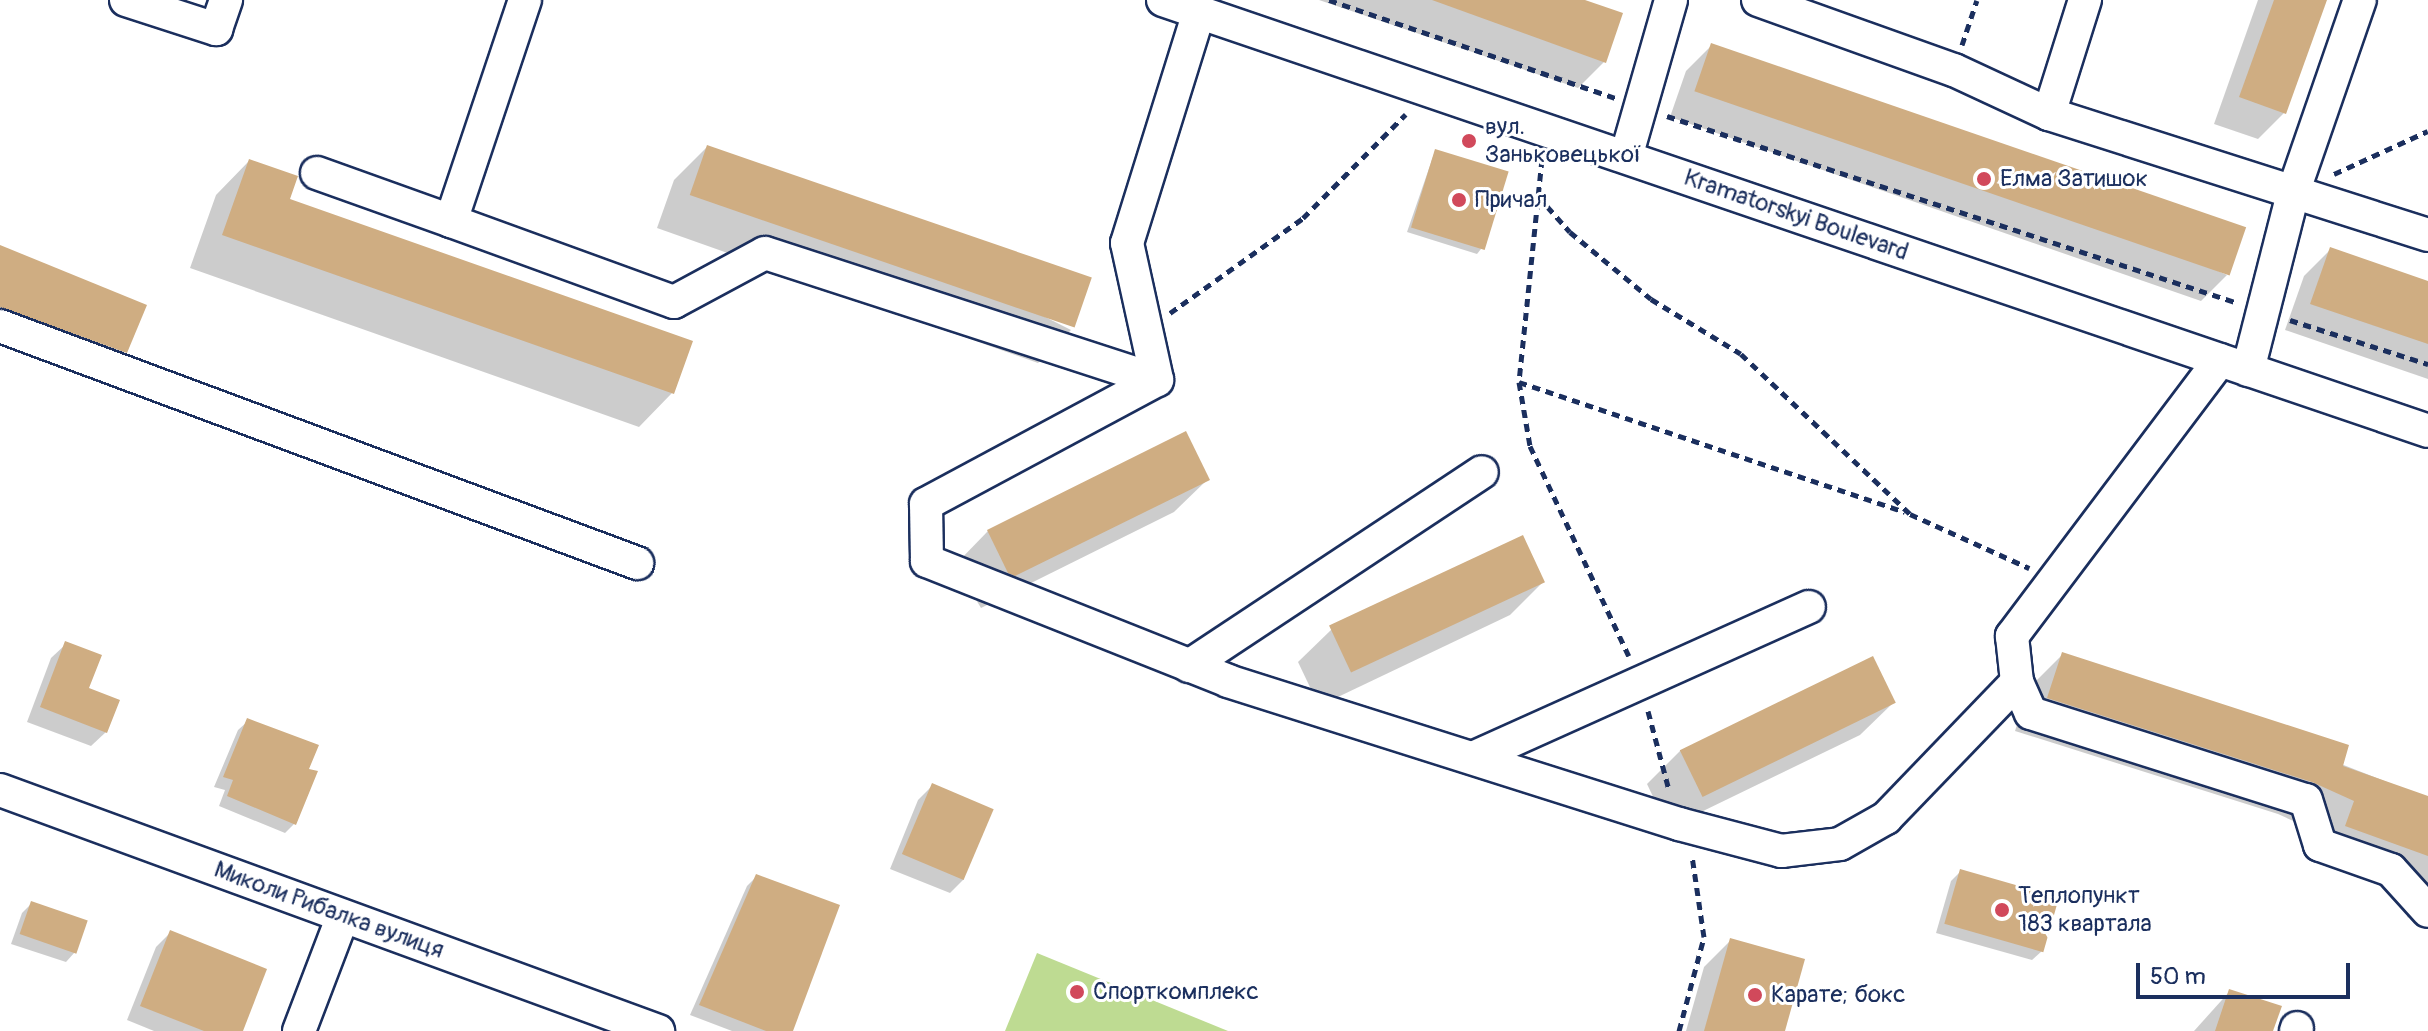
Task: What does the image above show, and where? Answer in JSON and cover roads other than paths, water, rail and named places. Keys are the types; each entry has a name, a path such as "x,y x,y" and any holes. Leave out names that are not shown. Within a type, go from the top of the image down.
{"street":[{"path":"126,0 216,29 226,0"},
{"path":"451,221 525,0"},
{"name":"Kramatorskyi Boulevard","path":"1163,0 2428,431"},
{"path":"1626,157 1671,0"},
{"path":"1758,0 1795,7 1954,70 2049,114 2428,235"},
{"path":"2049,114 2085,0"},
{"path":"2360,0 2293,193 2263,311 2234,365 2055,579 2012,636 2017,682 2031,713 2306,800 2320,845 2391,870 2428,911"},
{"path":"1157,380 1127,243 1199,12"},
{"path":"317,173 674,302 765,253 1157,380"},
{"path":"0,326 637,563"},
{"path":"1157,380 926,504 927,561 1189,666 1679,824 1781,851 1858,838 1886,818 2017,682"},
{"path":"1189,666 1482,472"},
{"path":"1475,757 1809,607"},
{"name":"Миколи Рибалка вулиця","path":"0,790 658,1031"},
{"path":"299,1031 343,916"}],"place":[{"name":"вул. Заньковецької","path":"1469,141"},
{"name":"Елма Затишок","path":"1984,179"},
{"name":"Причал","path":"1459,200"},
{"name":"Теплопункт 183 квартала","path":"2002,910"},
{"name":"Спорткомплекс","path":"1077,992"},
{"name":"Карате; бокс","path":"1755,995"}]}
